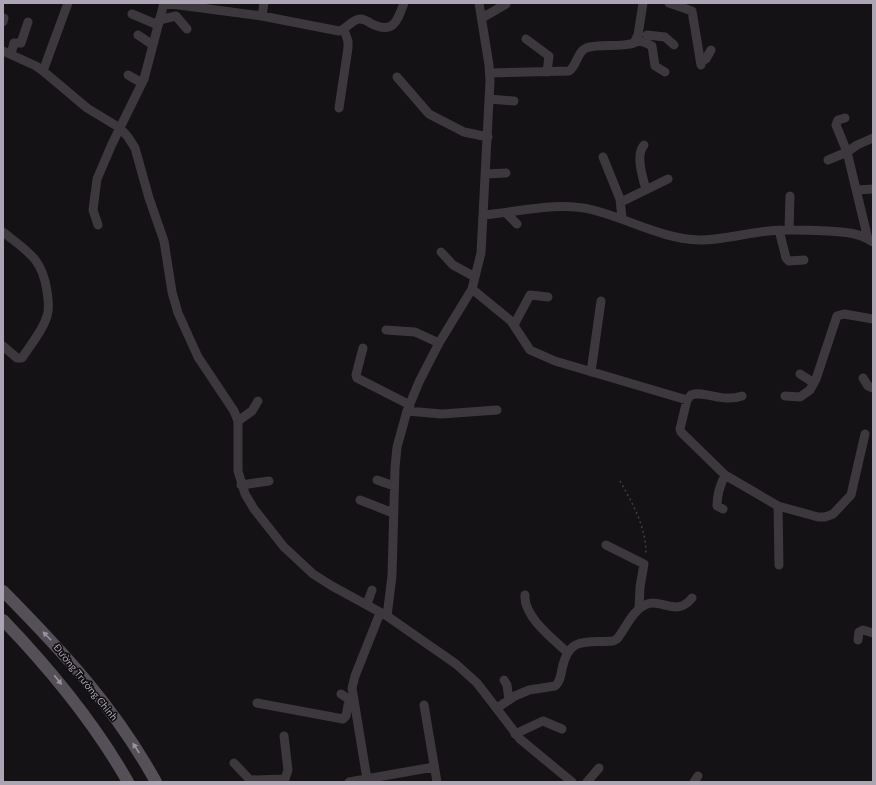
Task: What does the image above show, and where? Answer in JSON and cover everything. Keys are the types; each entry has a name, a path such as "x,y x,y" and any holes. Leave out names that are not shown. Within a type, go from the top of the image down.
{"main road":[{"name":"Đường Trường Chinh","path":"3,591 63,652 108,706 156,782"},
{"name":"Đường Trường Chinh","path":"3,620 45,664 90,721 113,755 128,782"}],"street":[{"path":"41,70 68,3"},
{"path":"98,225 93,210 97,179 142,83 164,3 262,16 335,31 344,30 358,20 362,19 383,29 388,28 394,25 404,3"},
{"path":"262,16 264,3"},
{"path":"257,703 343,719 346,716 352,697 355,676 384,614 392,576 394,486 397,447 408,408 419,382 439,343 472,289 481,252 488,137 490,73 479,3"},
{"path":"643,3 641,36 644,42 652,46 655,66 665,72"},
{"path":"668,3 692,11 701,64 712,50"},
{"path":"482,18 506,4"},
{"path":"132,14 158,22 176,16 187,29"},
{"path":"28,22 21,44 14,43 6,54 41,70 87,108 120,128 135,148 149,198 164,241 172,292 184,329 198,357 234,411 238,421 238,471 242,485 254,509 297,561 332,586 384,614 456,664 477,683 515,734 572,782"},
{"path":"41,70 49,48 55,22"},
{"path":"339,108 348,48 348,41 344,30"},
{"path":"138,36 152,45"},
{"path":"490,73 571,70 579,56 586,48 630,45 641,36 665,37 674,45"},
{"path":"526,39 549,56 547,72"},
{"path":"128,75 142,83"},
{"path":"398,77 428,114 464,132 488,137"},
{"path":"489,99 514,101"},
{"path":"845,118 838,120 836,125 848,152 871,240"},
{"path":"828,160 848,152 856,145 873,138"},
{"path":"644,144 640,149 640,155 646,190"},
{"path":"603,157 621,202 622,218"},
{"path":"486,174 506,173"},
{"path":"621,202 668,179"},
{"path":"857,190 873,189"},
{"path":"789,230 790,196"},
{"path":"484,215 540,207 583,208 622,218 651,231 689,239 710,239 789,230 850,232 871,240"},
{"path":"506,213 517,224"},
{"path":"779,230 786,258 789,261 804,260"},
{"path":"3,232 35,258 39,264 46,283 48,310 44,324 22,358 17,358 3,346"},
{"path":"441,252 453,265 475,278"},
{"path":"472,289 514,325 527,347 534,353 591,372 687,400"},
{"path":"514,325 530,296 548,297"},
{"path":"591,372 601,301"},
{"path":"785,396 800,398 810,390 814,383 837,316 844,314 873,319"},
{"path":"386,330 415,332 439,343"},
{"path":"363,348 356,375 357,378 408,408 442,414 497,410"},
{"path":"800,374 814,383"},
{"path":"863,378 868,386 873,388"},
{"path":"742,396 727,400 694,394 687,400 680,429 681,432 724,475 778,506 818,517 826,517 833,514 851,495 865,434"},
{"path":"238,421 252,411 258,401"},
{"path":"723,509 717,506 717,501 724,475"},
{"path":"377,480 394,486"},
{"path":"242,485 269,481"},
{"path":"360,500 393,513"},
{"path":"778,506 779,565"},
{"path":"606,545 644,564 640,587 639,609"},
{"path":"367,604 372,590"},
{"path":"525,595 525,603 539,625 566,652"},
{"path":"497,708 529,690 555,686 559,680 566,652 577,644 617,639 639,609 649,603 676,608 684,605 692,598"},
{"path":"858,640 859,632 863,630 873,633"},
{"path":"504,680 507,684 509,700"},
{"path":"341,694 352,697"},
{"path":"352,697 367,779"},
{"path":"424,705 437,782"},
{"path":"515,734 543,721 562,729"},
{"path":"234,763 250,780 284,780 288,770 284,736"},
{"path":"349,782 434,767"},
{"path":"587,782 598,768"}],"path":[{"path":"620,481 641,521 646,543 644,564"}]}
